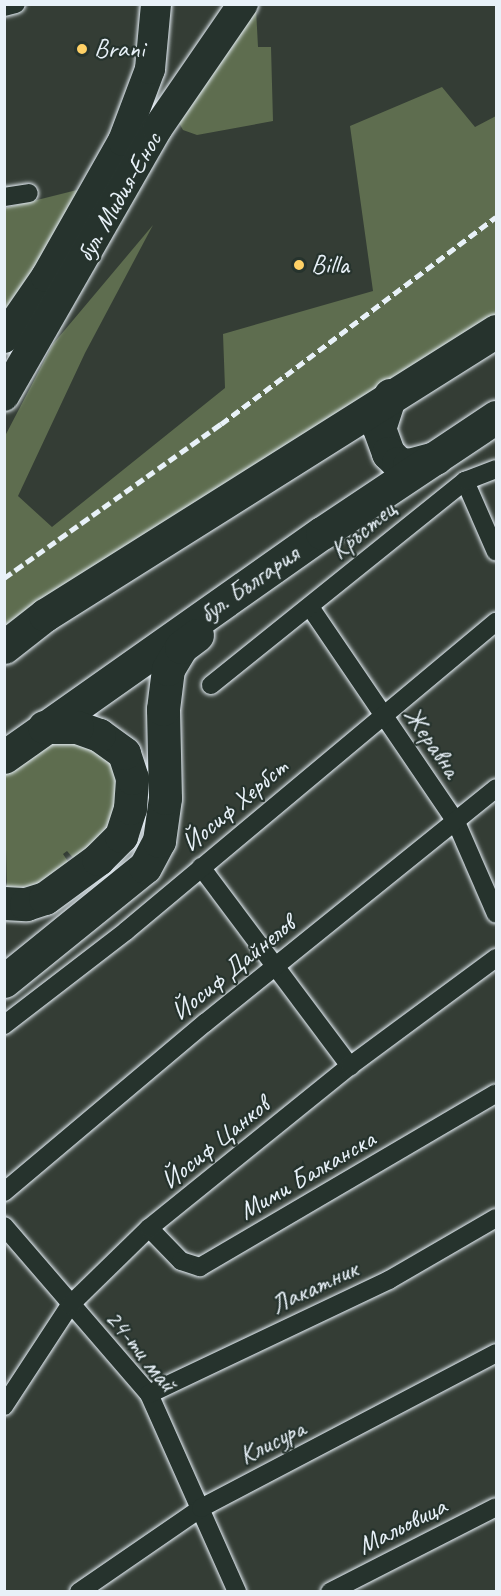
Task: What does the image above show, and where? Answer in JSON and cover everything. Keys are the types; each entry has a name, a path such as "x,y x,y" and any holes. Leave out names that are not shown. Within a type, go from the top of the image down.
{"highway":[{"path":"4,647 45,615 390,395 496,331"},
{"path":"390,395 379,428 388,453 398,463 409,465 436,458"},
{"name":"бул. България","path":"4,757 322,533 496,417"},
{"path":"337,429 352,431 368,440 380,457 384,481 381,495"},
{"path":"5,981 145,867 159,841 165,798 163,709 168,669 181,647 272,579 322,533"},
{"path":"4,928 98,859 121,836 130,808 132,778 124,753 99,735 77,727 44,727"},
{"path":"4,903 26,904 45,898 62,886"}],"main road":[{"name":"бул. Мидия-Енос","path":"4,338 46,277 123,141 150,69 156,4"},
{"name":"бул. Мидия-Енос","path":"4,396 157,129 243,4"}],"street":[{"path":"4,7 16,4"},
{"path":"4,197 28,193"},
{"name":"Кръстец","path":"211,685 465,481 496,469"},
{"path":"465,481 496,552"},
{"name":"Жеравна","path":"310,607 456,822 496,914"},
{"name":"Йосиф Хербст","path":"4,1025 126,931 496,622"},
{"name":"Йосиф Дайнелов","path":"4,1192 274,967 496,788"},
{"path":"201,867 350,1066"},
{"name":"Йосиф Цанков","path":"4,1406 70,1305 149,1228 350,1066 496,958"},
{"name":"Мими Балканска","path":"149,1228 181,1261 200,1267 496,1093"},
{"name":"Лакатник","path":"149,1394 389,1280 496,1218"},
{"name":"24-ти май","path":"4,1226 149,1394 237,1592"},
{"name":"Клисура","path":"80,1592 201,1508 496,1353"},
{"name":"Мальовица","path":"330,1592 496,1507"}],"green space":[{"path":"256,9 258,47 271,47 273,121 197,135 183,130 178,121"},
{"path":"442,87 475,127 496,116 496,314 5,628 5,436 53,344 153,225 85,353 18,496 52,527 225,388 223,334 373,291 350,126"},
{"path":"85,188 5,322 5,208"},
{"path":"69,740 109,756 115,773 117,804 109,832 74,859 67,851 63,854 69,863 40,886 7,888 4,772 42,745"}],"railway":[{"path":"4,578 221,424 496,217"}],"place":[{"name":"Brani","path":"82,49"},
{"name":"Billa","path":"299,265"}]}
